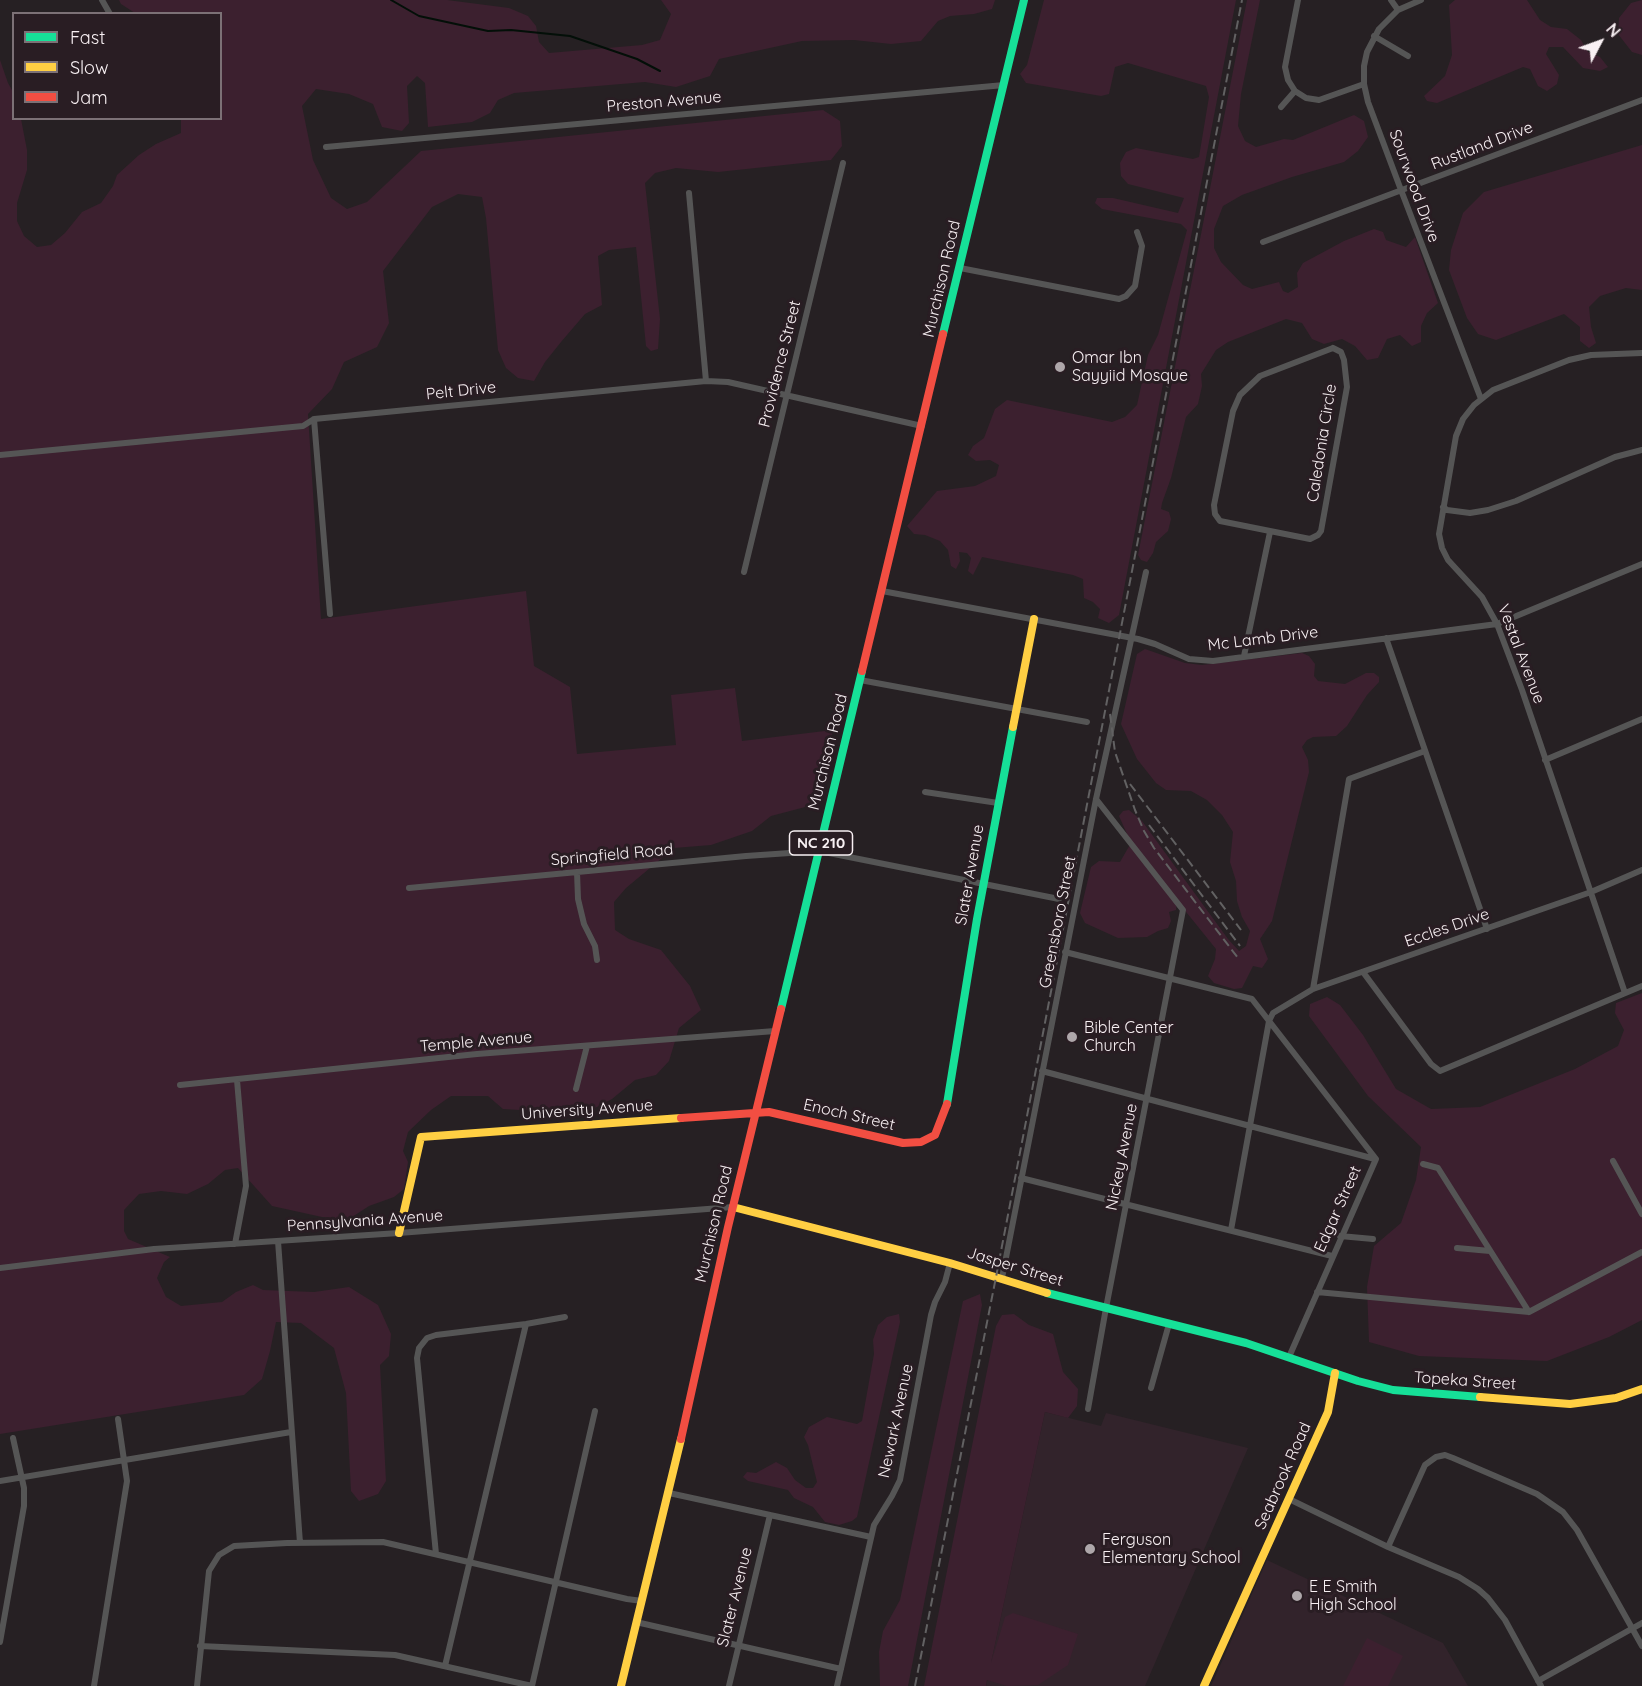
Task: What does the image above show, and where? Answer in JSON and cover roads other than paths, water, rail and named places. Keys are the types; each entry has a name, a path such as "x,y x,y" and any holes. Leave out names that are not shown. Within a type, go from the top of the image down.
{"street":[{"name":"Murchison Road","path":"621,1686 669,1493 775,1031 1024,0"},
{"path":"1298,0 1285,67 1288,80 1295,91 1306,98 1319,100 1364,84"},
{"path":"1391,0 1398,10"},
{"name":"Sourwood Drive","path":"1421,0 1398,10 1384,22 1374,36 1364,66 1364,84 1368,102 1481,399"},
{"path":"1374,36 1408,56"},
{"name":"Preston Avenue","path":"327,147 1004,85"},
{"path":"1281,107 1295,91"},
{"name":"Rustland Drive","path":"1263,242 1642,100"},
{"name":"Providence Street","path":"744,572 843,163"},
{"path":"689,193 706,381"},
{"path":"960,268 1119,299 1126,296 1135,286 1142,246 1137,232"},
{"name":"Caledonia Circle","path":"1335,348 1341,352 1344,360 1347,387 1321,531 1310,538 1270,532 1224,524 1215,514 1214,506 1236,403 1246,388 1260,376 1335,348"},
{"name":"Vestal Avenue","path":"1625,993 1497,624 1482,597 1443,552 1439,534 1458,427 1468,411 1481,399 1493,390 1578,357 1642,353"},
{"name":"Pelt Drive","path":"0,455 303,426 314,419 706,381 728,382 922,426"},
{"path":"314,419 330,614"},
{"path":"1443,507 1447,510 1470,513 1488,510 1516,501 1615,457 1642,450"},
{"path":"1244,656 1270,532"},
{"name":"Mc Lamb Drive","path":"882,591 1132,638 1155,644 1189,659 1213,661 1497,624 1642,564"},
{"name":"Greensboro Street","path":"1002,1278 1096,799 1146,572"},
{"name":"Slater Avenue","path":"935,1135 946,1111 983,885 1034,619"},
{"path":"1386,638 1487,928"},
{"path":"861,680 1086,722"},
{"path":"1545,760 1642,719"},
{"path":"1313,989 1349,779 1425,751"},
{"path":"925,792 998,803"},
{"name":"Nickey Avenue","path":"1088,1409 1183,910 1096,799"},
{"name":"Springfield Road","path":"409,888 819,851 1059,900"},
{"name":"Eccles Drive","path":"1269,1022 1273,1013 1313,989 1590,892 1642,870"},
{"path":"577,872 578,899 597,960"},
{"path":"1065,952 1170,979"},
{"path":"1364,972 1431,1064 1440,1071 1642,986"},
{"name":"Edgar Street","path":"1170,979 1252,999 1376,1159 1288,1357"},
{"path":"1230,1230 1269,1022"},
{"name":"Temple Avenue","path":"180,1085 477,1054 775,1031"},
{"path":"576,1089 587,1046"},
{"path":"1042,1071 1376,1159"},
{"path":"235,1244 246,1186 237,1080"},
{"name":"Enoch Street","path":"756,1113 769,1112 903,1143 921,1142 935,1135"},
{"name":"University Avenue","path":"399,1233 421,1137 756,1113"},
{"path":"1613,1161 1642,1214"},
{"path":"1423,1164 1438,1168 1529,1312"},
{"path":"1022,1178 1332,1256"},
{"name":"Pennsylvania Avenue","path":"0,1268 154,1249 733,1207"},
{"name":"Jasper Street","path":"733,1207 950,1263 1051,1294 1246,1343 1288,1357"},
{"path":"1340,1236 1373,1239"},
{"path":"278,1241 300,1543"},
{"path":"1457,1248 1490,1251"},
{"path":"1317,1292 1529,1312 1642,1252"},
{"name":"Newark Avenue","path":"837,1686 871,1537 878,1517 900,1480 931,1315 938,1293 945,1282 950,1263"},
{"path":"436,1554 417,1358 419,1348 427,1338 436,1335 565,1317"},
{"path":"446,1666 526,1324"},
{"path":"1151,1388 1169,1324"},
{"name":"Topeka Street","path":"1288,1357 1358,1381 1394,1390 1570,1404 1606,1400 1642,1389"},
{"name":"Seabrook Road","path":"1204,1686 1331,1403 1335,1373"},
{"path":"200,1646 395,1654 532,1686 595,1411"},
{"path":"94,1686 127,1481 118,1419"},
{"path":"0,1481 291,1432"},
{"path":"0,1642 24,1506 22,1477 13,1438"},
{"path":"1388,1547 1425,1465 1436,1457 1449,1456 1537,1494 1563,1512 1578,1530 1642,1646"},
{"path":"669,1493 871,1537"},
{"path":"1289,1499 1388,1547 1459,1577 1483,1594 1505,1620 1540,1683 1642,1623"},
{"name":"Slater Avenue","path":"729,1686 770,1515"},
{"path":"197,1686 208,1576 219,1555 243,1544 383,1542 642,1601"},
{"path":"636,1622 841,1669"}],"waterway":[{"path":"391,0 419,16 488,31 511,30 570,36 637,59 660,71"}],"railway":[{"path":"915,1686 1242,0"},
{"path":"1110,714 1115,752 1144,831 1154,848 1238,958"},
{"path":"1130,784 1241,930"},
{"path":"1149,825 1240,946"}],"place":[{"name":"Omar Ibn Sayyiid Mosque","path":"1060,367"},
{"name":"Bible Center Church","path":"1072,1037"},
{"name":"Ferguson Elementary School","path":"1090,1549"},
{"name":"E E Smith High School","path":"1297,1596"}]}
